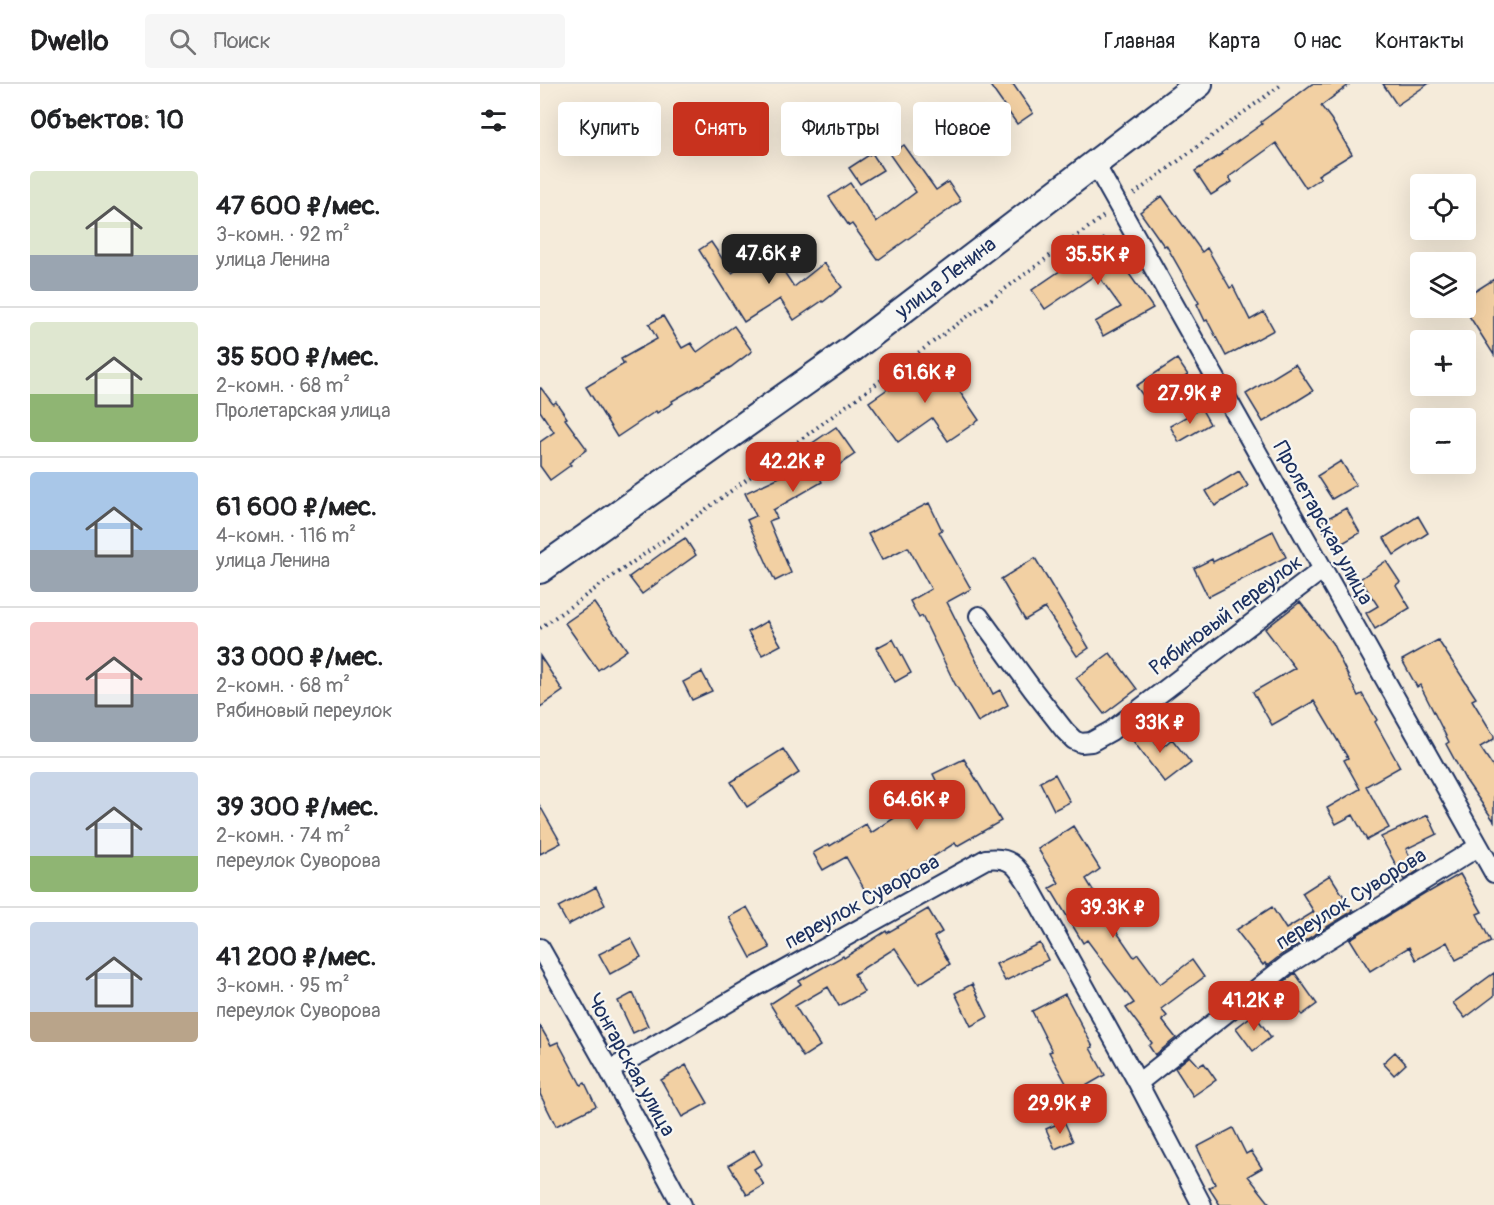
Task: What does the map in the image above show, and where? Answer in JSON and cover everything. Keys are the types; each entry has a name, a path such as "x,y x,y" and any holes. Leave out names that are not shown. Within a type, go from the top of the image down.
{"street":[{"name":"улица Ленина","path":"540,570 852,349 1199,84"},
{"name":"Пролетарская улица","path":"1095,164 1494,873"},
{"name":"Рябиновый переулок","path":"979,616 1065,731 1074,740 1091,742 1111,730 1323,569"},
{"name":"переулок Суворова","path":"1138,1083 1287,965 1478,847"},
{"name":"переулок Суворова","path":"609,1070 986,859 1000,857 1017,867 1022,874 1138,1083 1202,1205"},
{"name":"Чонгарская улица","path":"540,948 682,1205"}],"path":[{"path":"540,628 667,538 1282,84"}],"building":[{"path":"989,84 1013,84 1033,113 1017,124 1011,115 1011,102 1002,102"},
{"path":"1312,84 1350,84 1321,106 1352,154 1318,175 1321,178 1306,188 1276,143 1229,177 1232,182 1211,195 1195,171 1222,154"},
{"path":"1383,84 1428,84 1397,105"},
{"path":"904,145 936,190 948,182 961,201 878,260 852,224 849,226 829,197 850,183 876,222 916,192 891,156 901,156 901,147"},
{"path":"867,156 874,156 883,170 860,184 849,168"},
{"path":"1162,196 1202,252 1207,248 1230,288 1233,286 1250,320 1264,312 1274,330 1226,356 1207,320 1205,321 1197,304 1199,303 1166,245 1164,246 1140,212"},
{"path":"1104,238 1153,308 1103,336 1095,322 1121,307 1097,274 1045,309 1032,290"},
{"path":"711,242 732,273 769,249 794,287 824,263 842,287 794,320 780,299 744,322 699,250"},
{"path":"1494,279 1494,355 1470,318 1476,318 1476,291"},
{"path":"663,316 682,348 691,343 697,352 734,326 752,351 731,367 672,401 673,403 657,413 656,411 617,437 586,387 624,364 621,359 657,339 649,324"},
{"path":"936,357 979,420 948,441 932,418 898,442 869,402"},
{"path":"1177,359 1188,375 1147,401 1136,386"},
{"path":"1295,364 1313,391 1263,422 1246,394"},
{"path":"540,388 553,404 556,402 567,418 565,419 587,449 569,463 571,465 550,480 540,466 540,442 554,432 540,411"},
{"path":"1201,408 1210,424 1179,442 1170,426"},
{"path":"836,427 855,454 820,478 822,482 773,510 777,518 769,521 791,573 775,581 747,520 756,516 745,493 782,476 778,470 814,449 811,444"},
{"path":"1341,461 1356,485 1332,499 1317,476"},
{"path":"1239,471 1248,486 1215,506 1206,491"},
{"path":"929,503 942,530 939,532 971,589 947,602 993,694 1000,690 1008,705 978,722 955,684 922,616 919,618 910,601 931,589 908,547 882,560 868,534"},
{"path":"1346,508 1360,533 1334,548 1319,523"},
{"path":"1418,516 1428,533 1394,555 1384,538"},
{"path":"1273,531 1286,557 1208,597 1194,568 1212,559 1213,562"},
{"path":"685,538 696,555 642,594 629,577"},
{"path":"1035,558 1089,648 1077,656 1045,608 1025,620 1001,579"},
{"path":"1386,561 1400,582 1396,585 1410,608 1375,629 1366,613 1378,606 1360,579"},
{"path":"1300,602 1332,643 1358,696 1362,694 1400,767 1366,786 1389,828 1367,840 1353,815 1336,824 1327,808 1360,789 1344,760 1348,758 1314,701 1272,725 1253,692 1295,668 1265,629"},
{"path":"594,603 627,650 598,670 565,623"},
{"path":"767,621 781,645 762,655 748,632"},
{"path":"893,639 911,673 895,682 876,648"},
{"path":"1438,640 1476,698 1472,700 1494,736 1494,739 1480,747 1494,768 1494,821 1465,779 1446,744 1449,742 1420,685 1417,687 1402,660"},
{"path":"1110,653 1137,689 1104,714 1076,678"},
{"path":"540,656 563,691 540,707"},
{"path":"702,672 712,691 692,700 683,682"},
{"path":"1140,723 1160,749 1172,739 1191,763 1165,783 1127,733"},
{"path":"783,749 799,773 747,807 731,782"},
{"path":"964,759 1001,821 957,846 955,843 867,894 846,857 823,870 813,853 829,844 830,846 866,824 871,833 940,789 933,774"},
{"path":"1055,774 1070,802 1054,810 1040,782"},
{"path":"540,806 561,843 540,854"},
{"path":"1428,815 1437,834 1406,849 1418,871 1404,880 1381,837"},
{"path":"1073,826 1100,869 1086,879 1114,924 1112,925 1134,957 1138,954 1160,984 1192,960 1204,977 1161,1009 1167,1016 1162,1020 1176,1038 1155,1055 1149,1046 1152,1043 1126,1008 1134,1003 1087,940 1083,943 1050,888 1059,883 1038,849"},
{"path":"1460,874 1482,912 1477,914 1491,942 1456,960 1447,942 1416,960 1409,947 1370,971 1350,939"},
{"path":"1330,875 1353,911 1267,966 1265,963 1263,965 1236,930 1272,907 1286,929 1314,912 1302,893"},
{"path":"596,887 605,905 568,925 558,907"},
{"path":"747,907 770,948 751,958 729,917"},
{"path":"928,909 942,932 934,937 950,964 919,984 895,948 854,974 864,992 839,1006 828,987 795,1006 820,1046 803,1057 770,1004 801,984 799,981 843,956 844,958 886,931 887,933"},
{"path":"631,938 641,957 610,974 599,954"},
{"path":"1040,943 1048,960 1005,981 996,964"},
{"path":"1295,973 1317,1004 1302,1015 1280,985"},
{"path":"1494,973 1494,996 1465,1018 1453,1003"},
{"path":"972,984 988,1017 971,1026 955,993"},
{"path":"633,993 648,1026 633,1033 618,1001"},
{"path":"1065,994 1105,1075 1072,1094 1049,1052 1052,1051 1032,1011"},
{"path":"1254,1014 1271,1037 1253,1051 1236,1028"},
{"path":"540,1026 551,1045 558,1042 581,1085 585,1083 596,1106 556,1126 540,1094"},
{"path":"1395,1052 1406,1064 1394,1075 1383,1063"},
{"path":"1190,1056 1199,1066 1204,1063 1216,1080 1193,1096 1175,1068"},
{"path":"686,1065 708,1103 682,1117 661,1080"},
{"path":"1064,1121 1073,1141 1055,1149 1046,1129"},
{"path":"1233,1128 1246,1154 1251,1151 1262,1168 1248,1176 1271,1205 1220,1205 1209,1188 1215,1184 1197,1147"},
{"path":"754,1150 762,1164 754,1169 764,1185 747,1195 729,1165"}]}
